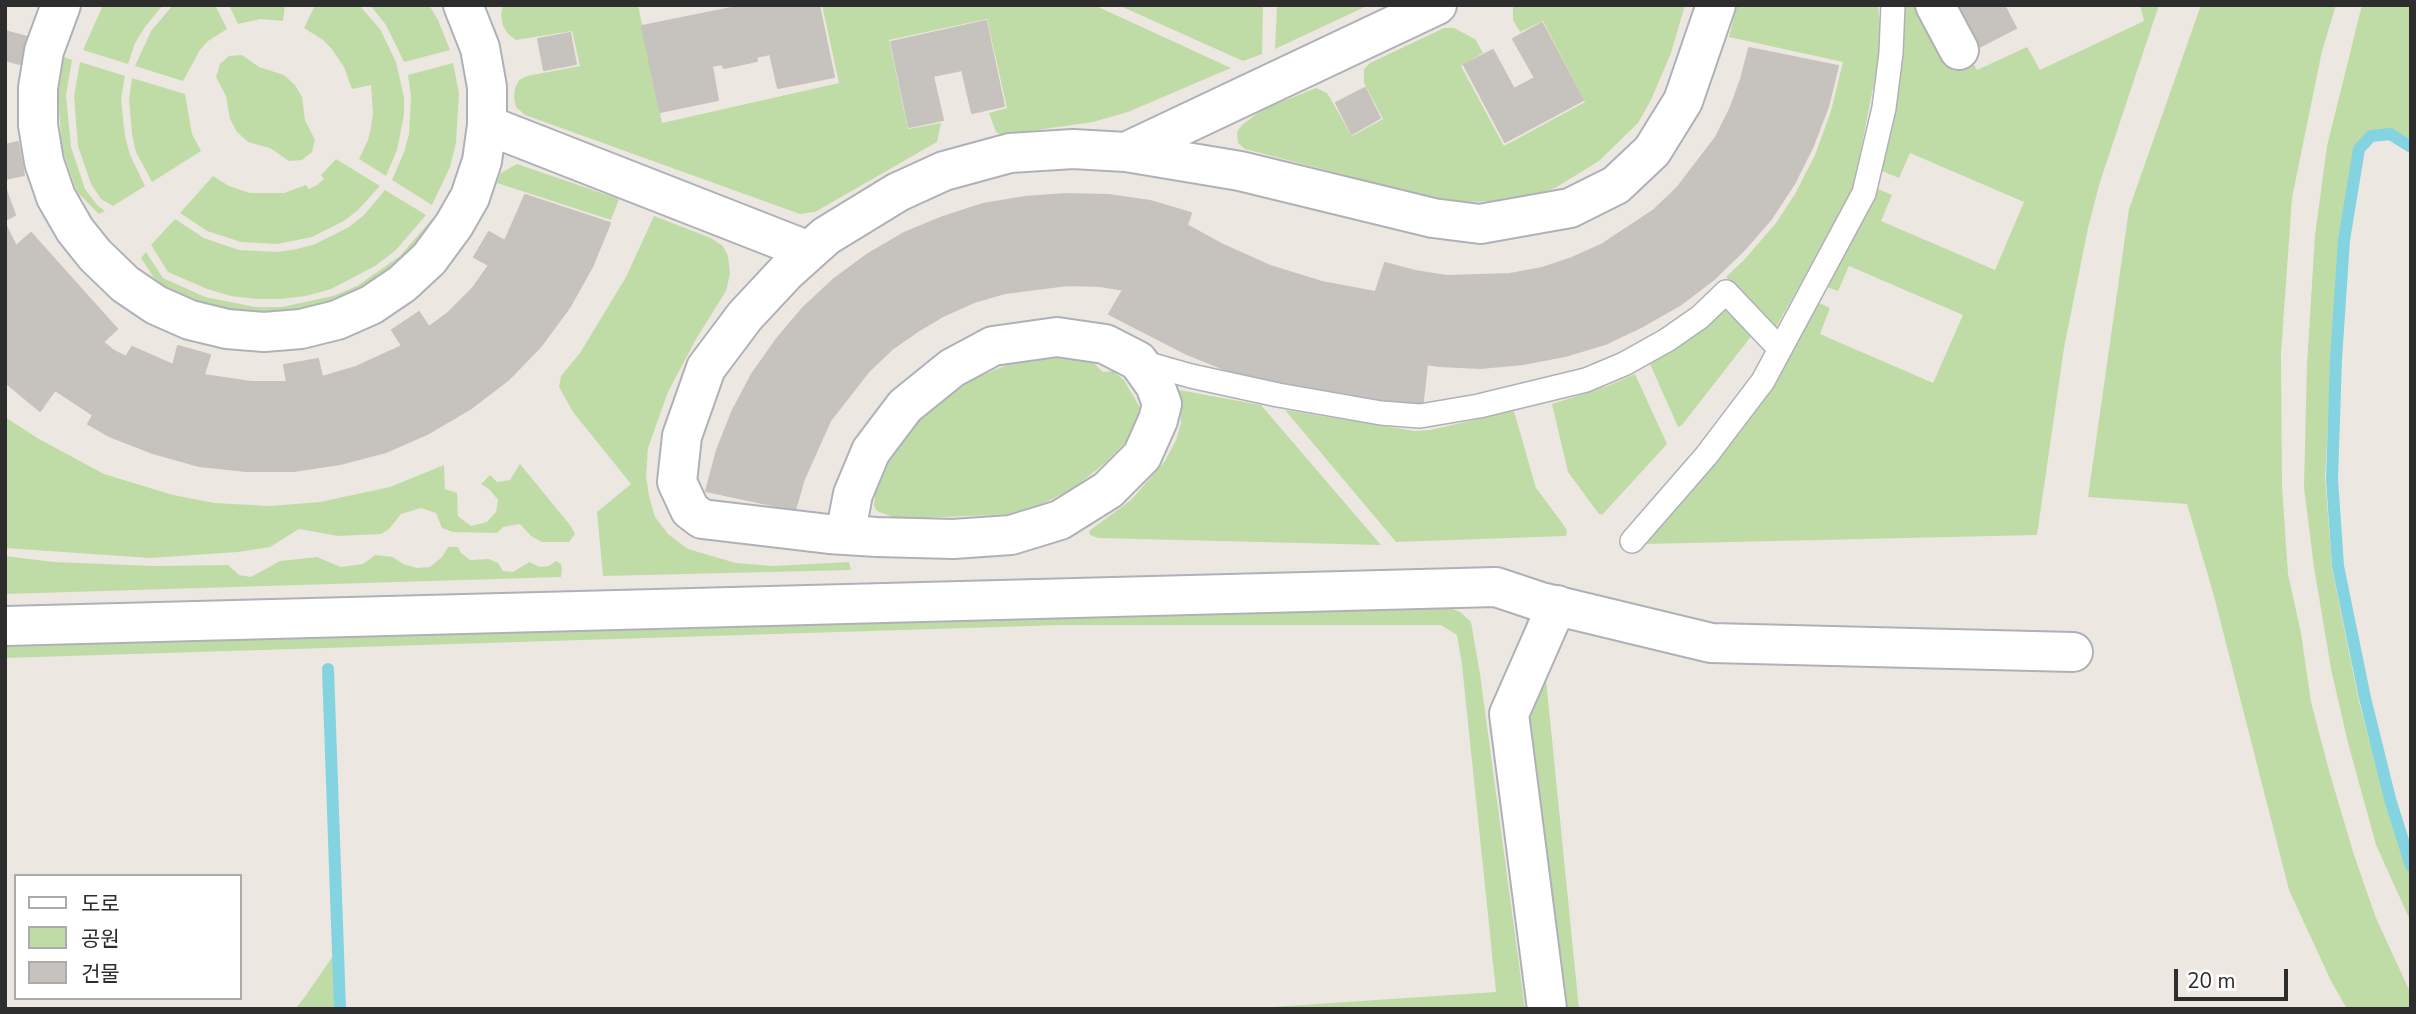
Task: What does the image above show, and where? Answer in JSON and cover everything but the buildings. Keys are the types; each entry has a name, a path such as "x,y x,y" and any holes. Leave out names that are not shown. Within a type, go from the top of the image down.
{"street":[{"path":"61,5 44,51 38,88 38,125 44,162 56,197 75,230 95,255 125,284 156,305 190,320 227,329 264,332 301,329 337,320 371,304 392,291 429,259 454,225 470,197 482,161 487,125 487,87 480,48 463,5"},
{"path":"1126,152 1437,5"},
{"path":"845,535 853,494 871,450 905,406 952,368 993,346 1057,337 1105,344 1138,361 1155,384 1161,404 1158,420 1143,456 1108,490 1060,520 1010,535 953,539 845,535 702,519 690,510 677,482 682,436 706,368 745,316 787,271 826,236 898,192 944,171 1010,153 1073,149 1126,152 1240,171 1433,218 1468,223 1480,224 1528,217 1570,208 1616,185 1652,152 1683,101 1716,5"},
{"path":"1935,5 1959,50"},
{"path":"487,125 809,251"},
{"path":"5,625 1496,587 1711,643 2073,652"},
{"path":"1547,1009 1509,714 1557,605"}],"lane":[{"path":"1632,541 1706,456 1763,381 1864,193 1884,108 1891,53 1893,5"},
{"path":"1138,361 1278,395 1381,414 1420,416 1479,406 1586,380 1624,364 1667,340 1700,317 1726,292 1780,349"}],"green space":[{"path":"103,5 163,5 135,43 128,64 83,50"},
{"path":"173,5 215,5 227,29 208,41 200,50 183,81 135,66 151,31"},
{"path":"229,5 285,5 283,21 260,19 238,24"},
{"path":"315,5 359,5 380,29 396,62 404,97 404,115 397,150 386,176 359,159 371,127 371,85 352,89 344,67 331,48 304,28"},
{"path":"370,5 429,5 450,50 404,62 386,25"},
{"path":"503,5 638,5 662,123 839,83 822,5 1094,5 1231,68 1128,112 1093,122 1002,135 996,132 989,113 1007,108 987,19 889,40 908,129 941,123 937,142 815,212 800,214 525,115 516,107 514,98 519,80 527,76 580,66 572,31 516,40 503,26"},
{"path":"1118,5 1263,5 1262,54 1243,61"},
{"path":"1277,5 1369,5 1275,49"},
{"path":"1513,5 1685,5 1671,53 1638,123 1599,161 1555,188 1531,196 1501,201 1462,202 1422,195 1245,149 1238,143 1237,132 1255,115 1316,88 1327,93 1352,136 1383,119 1364,83 1364,69 1370,63 1444,28 1454,28 1475,39 1483,53 1461,66 1504,146 1585,102 1543,21 1520,32 1513,20"},
{"path":"1737,5 1878,5 1881,47 1853,190 1776,327 1726,277 1776,223 1795,194 1815,155 1831,111 1843,62 1729,37"},
{"path":"1899,5 1923,5 1968,54 1977,70 2027,47 2040,70 2144,21 2140,5 2159,5 2100,182 2088,228 2064,348 2037,535 1645,544 1682,499 1817,302 1830,308 1820,334 1933,383 1963,315 1849,266 1838,291 1824,286 1874,187 1892,195 1881,221 1995,270 2024,202 1910,153 1899,178 1877,169"},
{"path":"2201,5 2336,5 2322,51 2292,198 2281,354 2282,485 2288,574 2301,633 2311,702 2330,774 2376,918 2411,994 2411,1009 2347,1009 2331,981 2289,890 2214,596 2187,504 2088,497 2129,209"},
{"path":"2362,5 2411,5 2411,142 2391,131 2370,133 2356,147 2339,240 2325,476 2332,568 2359,702 2386,803 2411,879 2411,922 2376,845 2348,743 2331,669 2304,487 2307,365 2315,235 2327,146"},
{"path":"242,55 259,67 284,75 295,85 302,97 305,120 315,140 312,152 302,160 289,161 270,148 248,142 237,132 230,119 226,96 216,77 220,64 229,56"},
{"path":"64,57 72,60 66,95 71,147 85,189 105,211 99,214 77,192 62,149 58,95"},
{"path":"80,62 125,76 121,99 125,136 130,155 145,186 113,206 101,199 91,184 78,146 74,96"},
{"path":"453,63 459,93 456,143 450,167 432,205 392,180 409,134 411,96 408,75"},
{"path":"132,78 185,94 192,134 201,151 152,182 136,152 132,135 129,99"},
{"path":"336,159 380,186 344,221 312,237 277,244 241,242 207,231 180,213 213,176 229,186 250,193 284,193 306,185 309,189 317,185 324,179 321,175"},
{"path":"517,164 619,199 611,220 497,183 501,173"},
{"path":"385,190 426,215 395,251 375,266 331,289 306,296 256,299 207,289 168,272 151,245 175,219 204,238 239,250 278,252 297,249 315,244 349,227 364,215"},
{"path":"654,216 711,238 723,246 728,256 730,274 726,291 696,339 668,392 648,448 646,476 655,517 668,534 688,549 736,563 773,566 849,562 851,570 603,576 597,512 631,484 573,412 559,387 561,376 580,353 626,277"},
{"path":"432,219 440,224 385,279 309,311 255,315 202,305 158,284 141,258 146,252 163,278 205,297 255,307 282,307 333,296 357,286 400,256"},
{"path":"1726,309 1753,334 1678,427 1650,364"},
{"path":"1059,354 1089,358 1103,372 1113,371 1124,380 1139,406 1138,421 1128,440 1105,463 1074,488 1031,510 1013,514 898,519 877,511 874,506 875,495 900,437 930,407 976,378 1016,361"},
{"path":"1635,374 1667,444 1602,515 1568,472 1552,404 1608,386"},
{"path":"1179,390 1261,405 1381,545 1098,538 1090,535 1089,531 1131,500 1165,461 1181,423"},
{"path":"1285,410 1415,431 1514,411 1536,488 1563,524 1567,531 1566,536 1396,542"},
{"path":"5,417 39,439 104,474 173,495 215,503 270,506 320,502 390,487 444,465 445,489 457,493 458,516 471,526 487,522 496,512 498,500 481,484 490,475 497,482 510,480 520,464 575,534 569,542 542,542 531,536 520,524 503,527 497,533 453,532 442,528 436,513 421,508 401,514 389,529 381,534 338,536 299,529 270,547 238,552 150,558 5,548"},
{"path":"448,547 458,547 470,560 489,559 498,563 503,571 513,572 529,562 540,567 549,566 556,561 561,564 561,577 5,594 5,556 54,562 154,566 228,565 239,575 251,577 280,561 317,557 341,567 363,564 375,555 393,557 403,564 417,568 430,567 442,557"},
{"path":"1443,605 1460,612 1471,622 1525,1009 1242,1009 1496,992 1462,665 1457,635 1441,625 1063,625 5,658 5,642"},
{"path":"1539,609 1579,1009 1561,1009 1522,654 1522,633 1528,617"},
{"path":"335,953 338,1009 295,1009 304,998"}],"waterway":[{"path":"2411,147 2390,134 2371,136 2359,149 2344,240 2332,479 2338,566 2365,698 2390,799 2411,866"},
{"path":"328,669 340,1009"}]}
